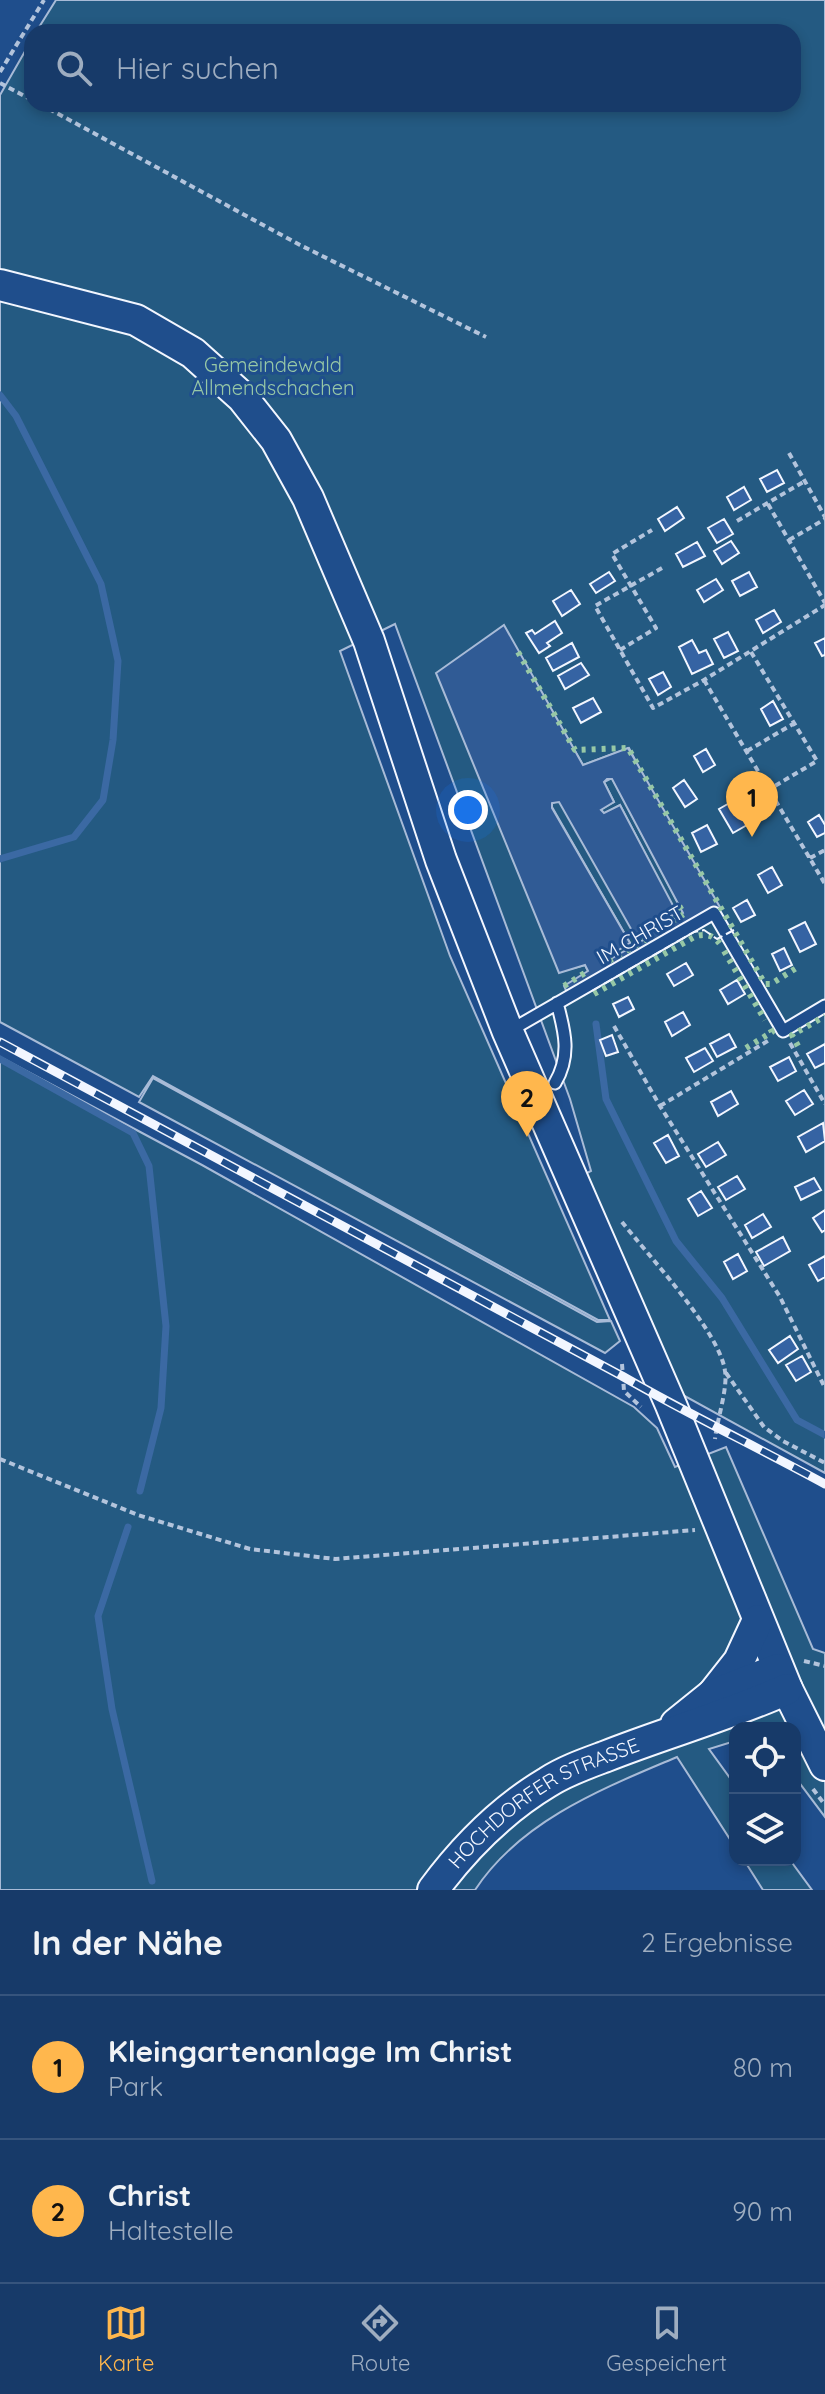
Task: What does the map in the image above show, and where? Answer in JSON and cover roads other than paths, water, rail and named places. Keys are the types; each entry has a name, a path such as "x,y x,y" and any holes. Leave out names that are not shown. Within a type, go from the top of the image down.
{"main road":[{"path":"0,285 136,320 193,353 242,397 276,440 308,498 369,641 441,860 508,1032 720,1522 758,1620 790,1673 825,1765"},
{"path":"712,1695 739,1661 758,1620"},
{"name":"HOCHDORFER STRASSE","path":"665,1732 712,1695 790,1673"},
{"name":"HOCHDORFER STRASSE","path":"433,1890 472,1844 522,1798 551,1780 665,1732 726,1715 790,1673"}],"lane":[{"name":"IM CHRIST","path":"508,1032 714,913 783,1031 825,1006"},
{"path":"555,1083 562,1071 567,1040 557,1003"}],"waterway":[{"path":"0,395 16,416 101,584 118,661 113,740 103,800 74,837 0,859"},
{"path":"596,1024 606,1099 676,1241 722,1298 797,1420 825,1435"},
{"path":"0,1059 133,1133 149,1166 166,1326 161,1408 140,1491"},
{"path":"128,1527 98,1616 112,1709 152,1881"}],"railway":[{"path":"0,1042 825,1484"}],"place":[{"name":"Kleingartenanlage Im Christ","path":"752,837"},
{"name":"Christ","path":"527,1137"}],"park label":[{"name":"Gemeindewald Allmendschachen","path":"273,376"}]}
